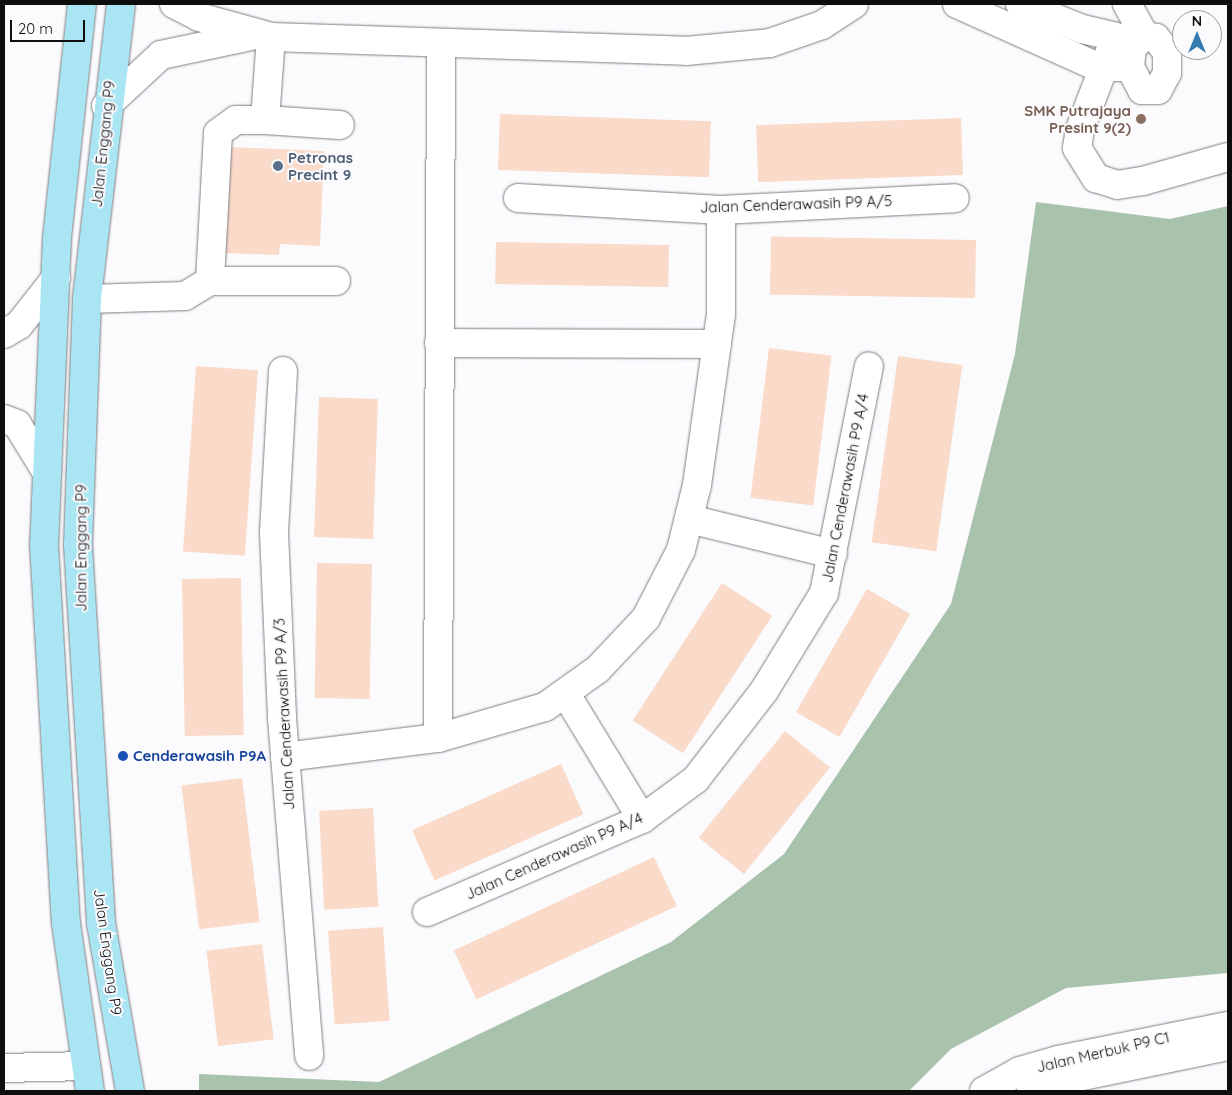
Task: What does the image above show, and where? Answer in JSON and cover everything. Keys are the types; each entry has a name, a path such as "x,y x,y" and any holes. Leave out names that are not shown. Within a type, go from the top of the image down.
{"main road":[{"path":"82,4 56,278 44,544 66,923 88,1079"},
{"name":"Jalan Enggang P9","path":"121,4 106,106 87,299 78,545 87,746 101,923 130,1091"}],"street":[{"path":"174,4 200,17 264,36"},
{"path":"106,106 160,55 264,36 441,44 722,50 796,36 854,4"},
{"path":"957,4 1126,50"},
{"path":"1020,4 1126,50"},
{"path":"1127,4 1126,50 1080,129 1078,148 1096,178 1117,185 1143,181 1228,157"},
{"path":"264,36 265,120"},
{"path":"438,738 441,44"},
{"path":"210,281 218,133 236,120 340,125"},
{"name":"Jalan Cenderawasih P9 A/5","path":"518,198 721,210 955,198"},
{"path":"285,757 438,738 517,717 566,696 646,618 681,550 689,519 717,344 721,210"},
{"path":"4,334 19,325 56,278"},
{"path":"87,299 184,296 210,281 336,281"},
{"path":"439,343 717,344"},
{"name":"Jalan Cenderawasih P9 A/4","path":"427,912 642,819 696,779 764,691 824,593 869,366"},
{"name":"Jalan Cenderawasih P9 A/3","path":"283,371 274,533 285,757 308,1056"},
{"path":"4,419 17,424 46,471"},
{"path":"689,519 833,554"},
{"path":"566,696 642,819"},
{"name":"Jalan Merbuk P9 C1","path":"984,1091 1020,1071 1058,1060 1228,1026"},
{"name":"Jalan Merbuk P9 C1","path":"1031,1091 1073,1078 1228,1046"},
{"path":"4,1068 88,1079"}],"green space":[{"path":"1036,202 1170,219 1228,206 1228,973 1066,988 951,1049 909,1091 199,1091 199,1074 379,1082 671,942 784,854 951,604 1015,354"}],"building":[{"path":"500,114 711,121 709,177 498,170"},
{"path":"961,118 963,175 758,182 756,125"},
{"path":"203,146 324,151 320,246 280,244 279,255 198,252"},
{"path":"771,236 976,240 975,298 770,294"},
{"path":"496,242 669,245 668,287 495,284"},
{"path":"769,348 832,356 813,506 751,498"},
{"path":"898,356 962,365 936,551 872,542"},
{"path":"196,366 258,370 245,556 183,552"},
{"path":"319,397 378,399 373,539 314,537"},
{"path":"317,563 372,564 370,699 315,698"},
{"path":"241,578 244,735 185,736 182,579"},
{"path":"722,583 772,616 683,753 633,721"},
{"path":"867,589 910,614 839,737 796,712"},
{"path":"785,731 830,768 744,874 699,837"},
{"path":"561,764 583,814 434,881 412,830"},
{"path":"242,778 260,922 199,929 181,785"},
{"path":"373,808 378,907 324,910 319,811"},
{"path":"654,857 677,906 477,999 454,950"},
{"path":"383,927 390,1021 335,1025 328,931"},
{"path":"262,944 274,1039 218,1046 206,951"}],"place":[{"name":"SMK Putrajaya Presint 9(2)","path":"1141,119"},
{"name":"Petronas Precint 9","path":"278,166"},
{"name":"Cenderawasih P9A","path":"123,756"}]}
